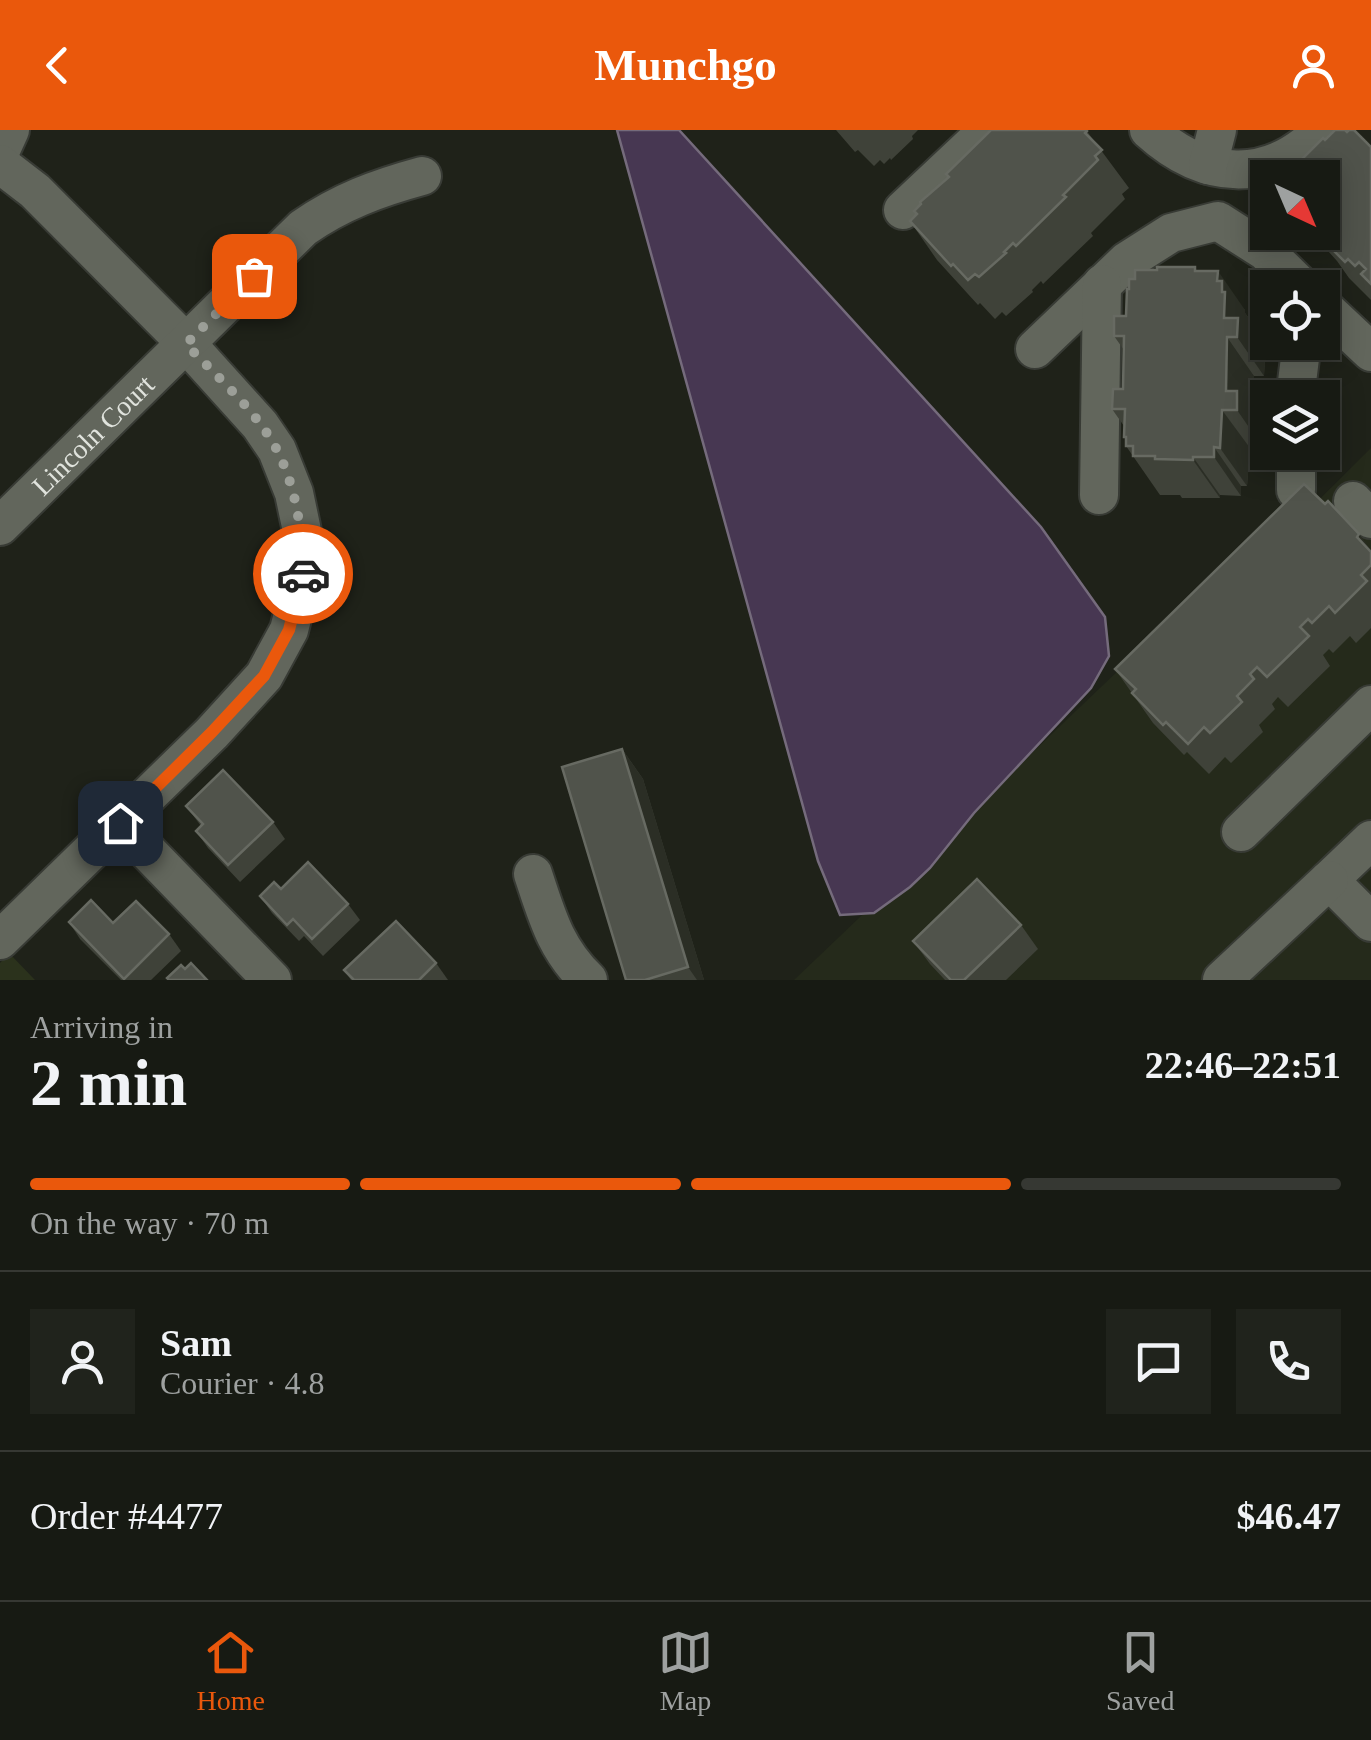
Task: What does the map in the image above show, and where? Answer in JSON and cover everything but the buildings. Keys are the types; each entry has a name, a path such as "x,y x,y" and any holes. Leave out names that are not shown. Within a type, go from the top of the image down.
{"street":[{"path":"0,152 10,130"},
{"path":"903,210 988,130"},
{"path":"1149,130 1181,155 1216,155 1256,168 1274,164 1304,147 1322,130"},
{"path":"1216,155 1218,221"},
{"path":"0,164 35,190 260,424 277,450 294,492 302,531 303,575 289,630 264,676 0,940"},
{"name":"Lincoln Court","path":"0,526 303,228 358,196 422,176"},
{"path":"1035,349 1126,260 1171,234 1218,221 1264,250 1285,270"},
{"path":"1100,496 1102,284"},
{"path":"1340,323 1371,352"},
{"path":"1296,470 1296,490"},
{"path":"1241,832 1371,706"},
{"path":"120,823 272,980"},
{"path":"1222,980 1371,840"},
{"path":"532,874 560,948 588,980"},
{"path":"1329,880 1371,922"}],"shaded area":[{"path":"617,130 679,130 1041,527 1105,617 1109,656 1091,688 974,813 930,868 874,913 840,915 818,861"},
{"path":"1371,448 1371,980 794,980 1122,667 1161,657"},
{"path":"9,953 35,980 0,980 0,963"}],"way so far":[{"path":"254,276 186,344 260,424 277,450 294,492 302,531 303,574"}],"route":[{"path":"120,823 264,676 289,630 303,574"}]}
